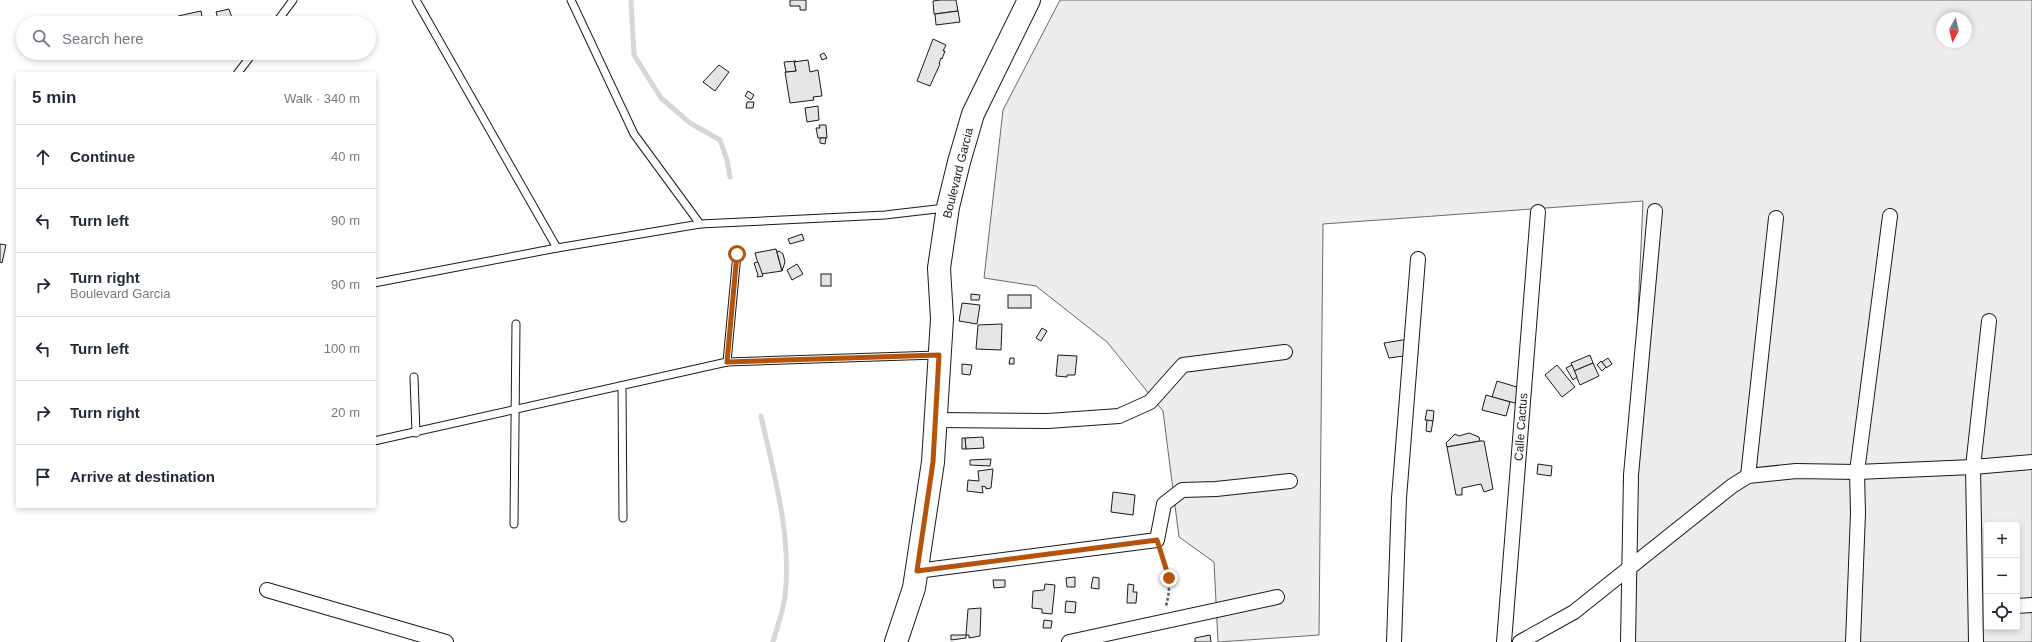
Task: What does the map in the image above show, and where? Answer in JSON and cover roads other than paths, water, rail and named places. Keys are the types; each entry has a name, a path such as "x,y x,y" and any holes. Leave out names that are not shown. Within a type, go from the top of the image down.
{"main road":[{"name":"Boulevard Garcia","path":"896,642 914,588 933,462 942,319 939,268 948,207 973,114 1029,0"}],"street":[{"path":"1628,642 1631,475 1654,211"},
{"name":"Calle Cactus","path":"1504,642 1538,212"},
{"path":"1853,642 1858,513 1857,472 1890,216"},
{"path":"1748,476 1776,218"},
{"path":"1394,642 1399,498 1418,260"},
{"path":"1976,642 1981,608 1973,467 1989,322"},
{"path":"935,420 1048,421 1119,416 1150,402 1183,365 1285,352"},
{"path":"1520,642 1574,612 1732,486 1748,476 1796,471 1857,472 1973,467 2032,462"},
{"path":"917,571 1157,540 1164,504 1182,490 1216,489 1290,481"},
{"path":"267,590 446,642"},
{"path":"1069,642 1277,596"},
{"path":"2020,606 2032,605"}],"lane":[{"path":"281,16 293,0"},
{"path":"416,0 557,248"},
{"path":"571,0 634,134 700,224"},
{"path":"239,72 248,60"},
{"path":"376,283 557,248 700,224 885,214 948,207"},
{"path":"727,362 737,254"},
{"path":"514,524 516,324"},
{"path":"376,441 416,433 727,362 939,355"},
{"path":"414,377 416,433"},
{"path":"622,386 623,518"}],"waterway":[{"path":"631,0 634,55 661,98 690,123 720,140 727,160 730,177"},
{"path":"761,416 776,483 784,528 786,551 787,574 785,597 773,642"}]}
